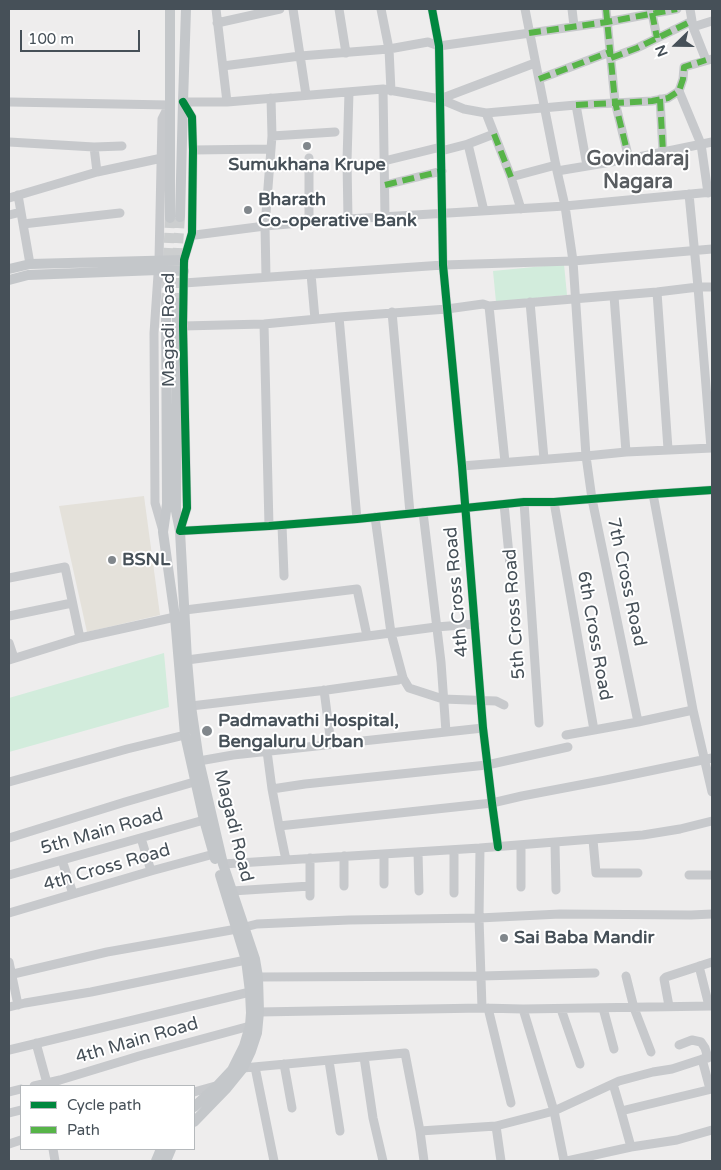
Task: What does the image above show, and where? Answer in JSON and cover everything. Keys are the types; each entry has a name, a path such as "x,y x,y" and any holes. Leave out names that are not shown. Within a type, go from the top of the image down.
{"main road":[{"name":"Magadi Road","path":"170,9 170,105"},
{"name":"Magadi Road","path":"182,102 186,9"},
{"path":"170,105 175,217 182,102"},
{"path":"9,280 28,275 159,265 184,260"},
{"path":"9,269 30,264 159,265 184,271"},
{"path":"163,532 167,504 172,303 176,511 180,531"},
{"name":"Magadi Road","path":"180,531 187,660 204,820 214,854 241,928 255,959 258,977 259,1012 251,1051 242,1068 222,1087 195,1107"},
{"name":"Magadi Road","path":"163,532 176,617 185,735 232,891 241,928 250,992 250,1026 244,1046 222,1087 195,1121"}],"street":[{"path":"216,9 227,102"},
{"path":"217,23 280,9"},
{"path":"293,9 306,95"},
{"path":"339,9 346,53"},
{"path":"381,9 389,49 384,161 385,218"},
{"name":"4th Cross Road","path":"432,9 439,46 443,265 462,466 483,728 498,847"},
{"name":"7th Cross Road","path":"525,9 565,206 573,261 586,456 592,500 638,722"},
{"path":"572,9 574,26"},
{"path":"606,9 614,102 629,159"},
{"path":"223,66 300,56 389,49 428,42 439,46 607,22 677,9"},
{"path":"182,102 227,102 387,90 440,99 464,109 486,113 544,107 652,101 668,98 679,91 684,67 709,60 693,24 690,9"},
{"path":"655,12 657,38"},
{"path":"538,79 693,24 712,21"},
{"path":"440,99 535,63"},
{"path":"192,233 195,235 265,226 348,219 565,206 710,192 701,144 679,91"},
{"path":"348,92 348,219"},
{"path":"266,277 265,226 272,136 271,98"},
{"path":"660,99 663,152"},
{"path":"9,102 170,105"},
{"name":"Magadi Road","path":"180,531 187,508 183,326 184,260 192,233 193,150 192,117 182,102"},
{"name":"Magadi Road","path":"163,532 155,503 154,334 159,265 162,119 170,105"},
{"path":"576,105 587,166"},
{"path":"486,113 511,177 521,209"},
{"path":"272,136 335,132"},
{"path":"384,161 468,144 494,134"},
{"path":"9,142 94,147 122,146"},
{"path":"511,177 556,168 587,166 629,159 712,142"},
{"path":"468,144 484,211"},
{"path":"94,147 97,172"},
{"path":"193,150 271,149"},
{"path":"30,264 21,212 13,197 97,172 162,158"},
{"path":"307,222 309,216 309,158"},
{"path":"385,185 442,170"},
{"path":"462,466 626,452 712,448 689,194"},
{"path":"9,215 21,212"},
{"path":"23,224 120,213"},
{"path":"184,282 443,265 573,261 712,250"},
{"path":"311,274 314,319"},
{"path":"183,326 264,324 339,316 447,309 482,304 489,306 712,287"},
{"path":"657,292 668,449"},
{"path":"614,296 626,452"},
{"path":"530,302 544,459"},
{"path":"489,306 505,462"},
{"path":"392,312 410,513"},
{"path":"339,316 357,519"},
{"path":"264,324 269,526"},
{"path":"180,531 357,519 524,502 592,500 712,490"},
{"path":"653,494 693,710 708,759 712,792"},
{"name":"5th Cross Road","path":"524,502 539,723"},
{"name":"6th Cross Road","path":"554,502 594,730"},
{"path":"504,504 510,565"},
{"path":"423,512 446,732"},
{"path":"375,517 391,633 402,678 409,688 443,699 496,701 504,705"},
{"path":"282,525 284,576"},
{"path":"9,578 65,567 80,638"},
{"path":"185,610 357,589 367,636"},
{"path":"9,616 72,603"},
{"path":"9,642 11,659 80,638 176,617"},
{"path":"187,660 436,627 475,624"},
{"path":"191,706 324,690 402,678"},
{"path":"324,690 331,744"},
{"path":"566,735 693,710"},
{"path":"199,761 232,755 483,728"},
{"path":"9,782 127,748 185,735"},
{"path":"272,789 488,765 568,747"},
{"path":"267,751 272,789 286,860"},
{"path":"279,826 492,803 708,759"},
{"path":"9,838 200,780"},
{"name":"5th Main Road","path":"9,875 204,820"},
{"path":"223,864 593,840 658,833 712,821"},
{"path":"141,838 151,871"},
{"path":"593,840 596,874 638,873"},
{"path":"555,843 556,890"},
{"path":"521,846 521,887"},
{"path":"480,848 480,976 485,1008 511,1103"},
{"path":"454,850 454,893"},
{"path":"418,852 419,891"},
{"name":"4th Cross Road","path":"9,913 214,854"},
{"path":"384,854 384,884"},
{"path":"344,856 344,886"},
{"path":"310,858 310,896"},
{"path":"62,860 73,894"},
{"path":"689,875 712,875"},
{"path":"232,891 310,886"},
{"path":"10,975 107,952 257,924 560,914 691,916 712,914"},
{"path":"9,962 13,1006 246,960"},
{"path":"669,1006 664,979 712,962"},
{"path":"259,1012 711,1006 699,966"},
{"path":"258,977 480,976 595,973"},
{"path":"626,976 634,1008 651,1052"},
{"path":"9,1050 250,992"},
{"path":"561,1008 580,1064"},
{"path":"604,1008 614,1049"},
{"path":"523,1009 554,1111 565,1161 631,1147 677,1140 712,1130"},
{"name":"4th Main Road","path":"41,1085 250,1026"},
{"path":"621,1111 711,1089 705,1048 701,1042 692,1040 679,1045"},
{"path":"36,1043 41,1085"},
{"path":"242,1068 406,1053 424,1161"},
{"path":"364,1057 373,1118 383,1161"},
{"path":"420,1131 496,1126 554,1111 613,1084 707,1058"},
{"path":"330,1061 340,1131"},
{"path":"284,1064 292,1108"},
{"path":"255,1067 274,1161"},
{"path":"613,1084 631,1147"},
{"path":"195,1092 222,1087"},
{"path":"496,1126 501,1161"}],"shaded area":[{"name":"BSNL","path":"144,496 160,615 87,632 59,506"}],"green space":[{"path":"564,264 567,295 496,302 493,271"},
{"path":"164,653 169,707 9,752 9,698"}],"tunnel":[{"path":"177,303 180,217"},
{"path":"166,303 170,218"}],"marked path":[{"path":"606,9 615,102 629,159"},
{"path":"529,33 607,22 677,9"},
{"path":"652,13 657,38"},
{"path":"611,58 637,48 692,21"},
{"path":"539,79 610,52"},
{"path":"576,105 652,101 668,98 679,91 684,67 706,60"},
{"path":"660,99 663,152"},
{"path":"494,134 511,177"},
{"path":"385,185 442,171"}],"cycle path":[{"path":"432,9 439,46 443,265 462,466 483,728 498,847"},
{"path":"183,102 192,117 193,150 192,233 184,260 183,326 187,508 180,531 357,519 524,502 554,502 712,490"}],"place":[{"name":"Sumukhana Krupe","path":"307,146"},
{"name":"Bharath Co-operative Bank","path":"248,210"},
{"name":"BSNL","path":"112,560"},
{"name":"Padmavathi Hospital, Bengaluru Urban","path":"207,731"},
{"name":"Sai Baba Mandir","path":"504,938"}],"district":[{"name":"Govindaraj Nagara","path":"638,172"}]}
